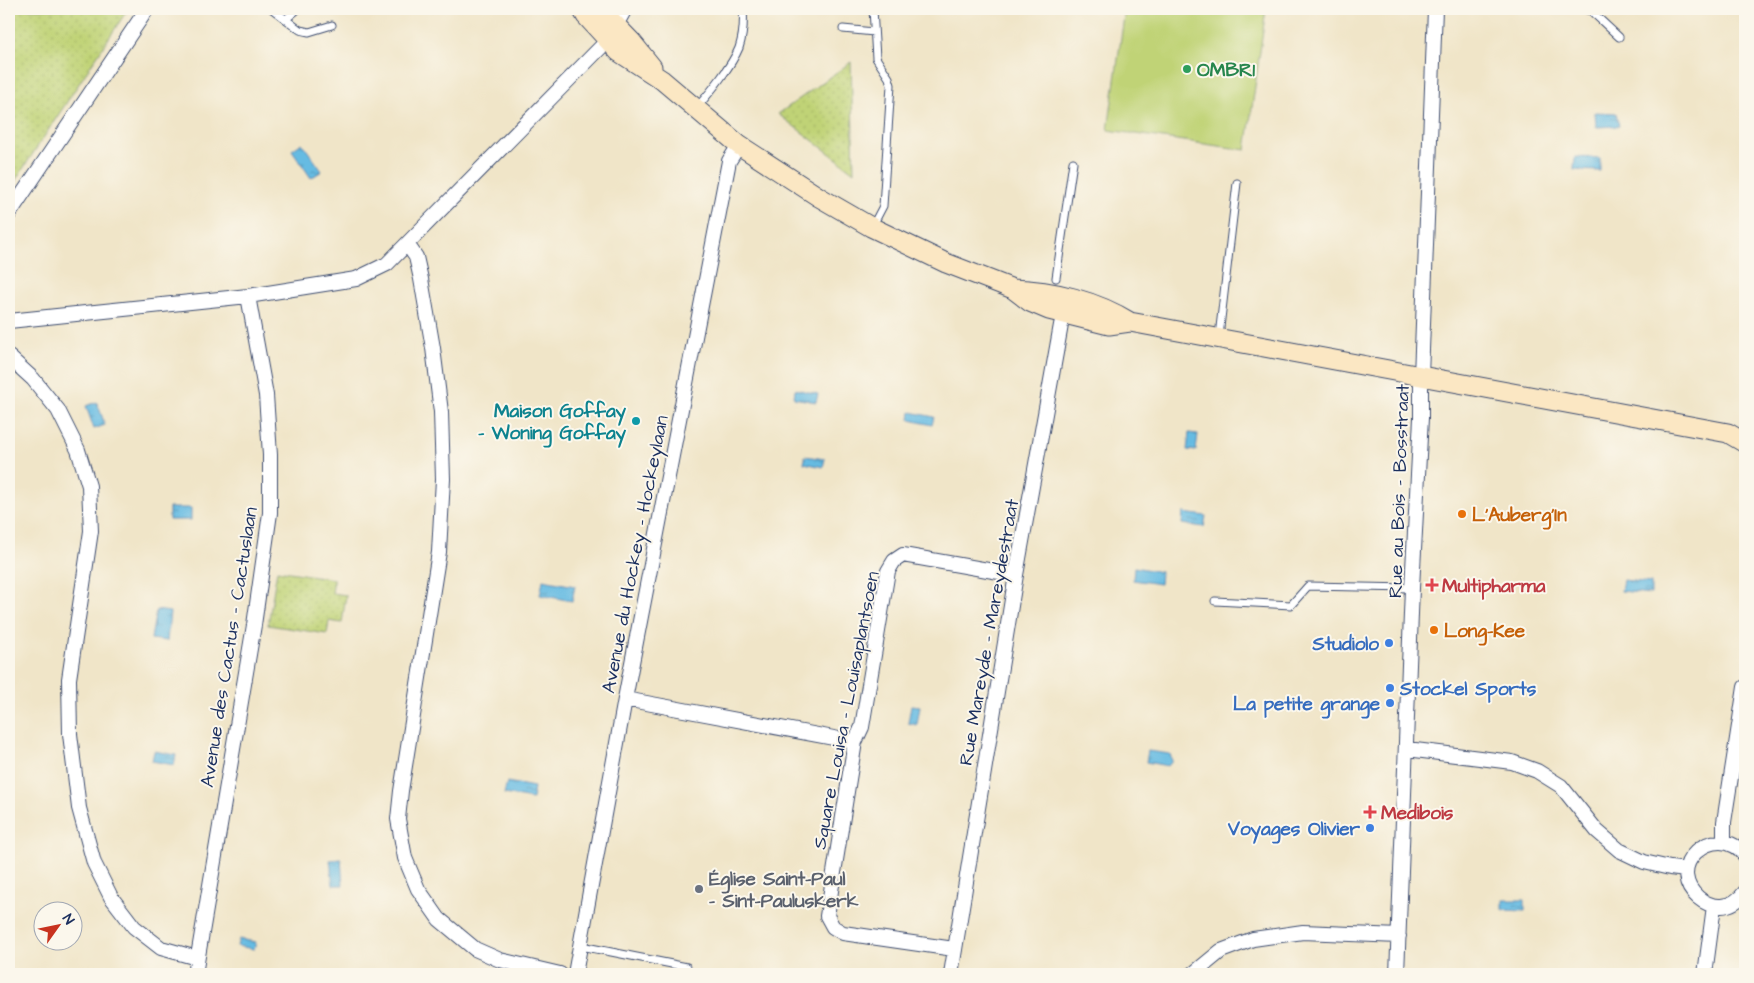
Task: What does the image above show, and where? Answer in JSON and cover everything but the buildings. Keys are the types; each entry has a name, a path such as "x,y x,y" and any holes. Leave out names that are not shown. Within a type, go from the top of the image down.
{"street":[{"path":"9,214 14,194 147,9"},
{"path":"582,9 586,16 613,33 631,41 662,80 739,145 820,198 871,227 946,263 1013,289 1036,289 1066,306 1110,310 1130,322 1421,376 1737,431 1745,442"},
{"path":"600,9 613,33"},
{"path":"9,321 248,296 356,279 387,264 613,33 625,9"},
{"name":"Rue au Bois - Bosstraat","path":"1397,974 1412,588 1421,418 1435,9"},
{"name":"Avenue du Hockey - Hockeylaan","path":"575,974 625,699 729,161 739,145"},
{"path":"407,244 416,257 418,264 433,348 441,412 443,479 439,552 398,818 405,858 418,889 439,919 475,949 500,960 560,974"},
{"name":"Avenue des Cactus - Cactuslaan","path":"194,974 255,618 270,513 270,455 266,395 248,296"},
{"name":"Rue Mareyde - Mareydestraat","path":"951,974 1016,575 1066,306"},
{"path":"9,357 33,379 58,410 78,450 89,486 91,531 69,679 70,734 80,808 94,862 111,897 134,927 161,948 197,958"},
{"name":"Square Louisa - Louisaplantsoen","path":"954,949 843,932 833,927 827,916 855,742 862,727 888,570 894,561 904,555 1016,575"},
{"path":"1724,842 1724,822 1745,687"},
{"path":"625,699 855,742"},
{"path":"1407,749 1512,762 1537,771 1561,786 1598,831 1619,850 1644,862 1686,870"},
{"path":"1745,856 1735,846 1724,842 1713,842 1702,846 1691,856 1686,870 1688,886 1704,903 1724,906 1733,902 1745,892"},
{"path":"1705,974 1714,906"},
{"path":"1193,974 1221,951 1253,939 1303,932 1399,936"}],"lane":[{"path":"272,9 300,30 309,32 332,25"},
{"path":"286,19 298,9"},
{"path":"695,109 711,91 738,49 744,20 743,9"},
{"path":"871,227 883,206 891,85 889,78 876,58 873,9"},
{"path":"1583,9 1591,11 1619,37"},
{"path":"843,29 874,32"},
{"path":"1056,278 1073,162"},
{"path":"1218,339 1237,183"},
{"path":"1215,601 1291,605 1308,586 1412,588"},
{"path":"581,946 687,967"}],"green space":[{"path":"9,9 128,9 9,190"},
{"name":"OMBR1","path":"1125,9 1266,9 1246,150 1108,130"},
{"path":"851,62 854,172 778,114"},
{"path":"277,570 334,579 332,593 346,595 342,623 329,621 327,634 268,625"}],"water":[{"path":"1595,112 1616,113 1619,126 1596,127"},
{"path":"302,143 322,171 311,178 292,150"},
{"path":"1575,157 1600,158 1600,171 1574,170"},
{"path":"795,389 818,394 816,402 794,398"},
{"path":"97,402 105,425 94,429 86,406"},
{"path":"911,412 934,417 932,425 910,420"},
{"path":"1189,433 1198,434 1196,451 1187,450"},
{"path":"805,456 825,459 823,467 804,463"},
{"path":"169,508 191,508 191,520 169,520"},
{"path":"1183,513 1206,516 1204,527 1182,524"},
{"path":"1134,567 1161,572 1160,584 1133,580"},
{"path":"543,580 575,586 572,601 540,595"},
{"path":"1623,580 1651,583 1651,594 1621,591"},
{"path":"156,610 170,612 167,641 151,639"},
{"path":"911,705 920,706 917,725 908,723"},
{"path":"154,751 176,755 174,765 152,761"},
{"path":"1148,751 1170,754 1172,761 1168,766 1146,762"},
{"path":"507,782 534,787 532,799 504,794"},
{"path":"341,859 343,885 333,885 330,860"},
{"path":"1503,900 1525,900 1525,911 1503,910"},
{"path":"239,939 256,942 254,949 237,946"}],"place":[{"name":"OMBR1","path":"1187,69"},
{"name":"Maison Goffay - Woning Goffay","path":"636,421"},
{"name":"L'Auberg'In","path":"1462,514"},
{"name":"Multipharma","path":"1432,585"},
{"name":"Long-Kee","path":"1434,630"},
{"name":"Studiolo","path":"1389,643"},
{"name":"Stockel Sports","path":"1390,688"},
{"name":"La petite grange","path":"1390,703"},
{"name":"Medibois","path":"1370,812"},
{"name":"Voyages Olivier","path":"1370,828"},
{"name":"Église Saint-Paul - Sint-Pauluskerk","path":"699,889"}]}
